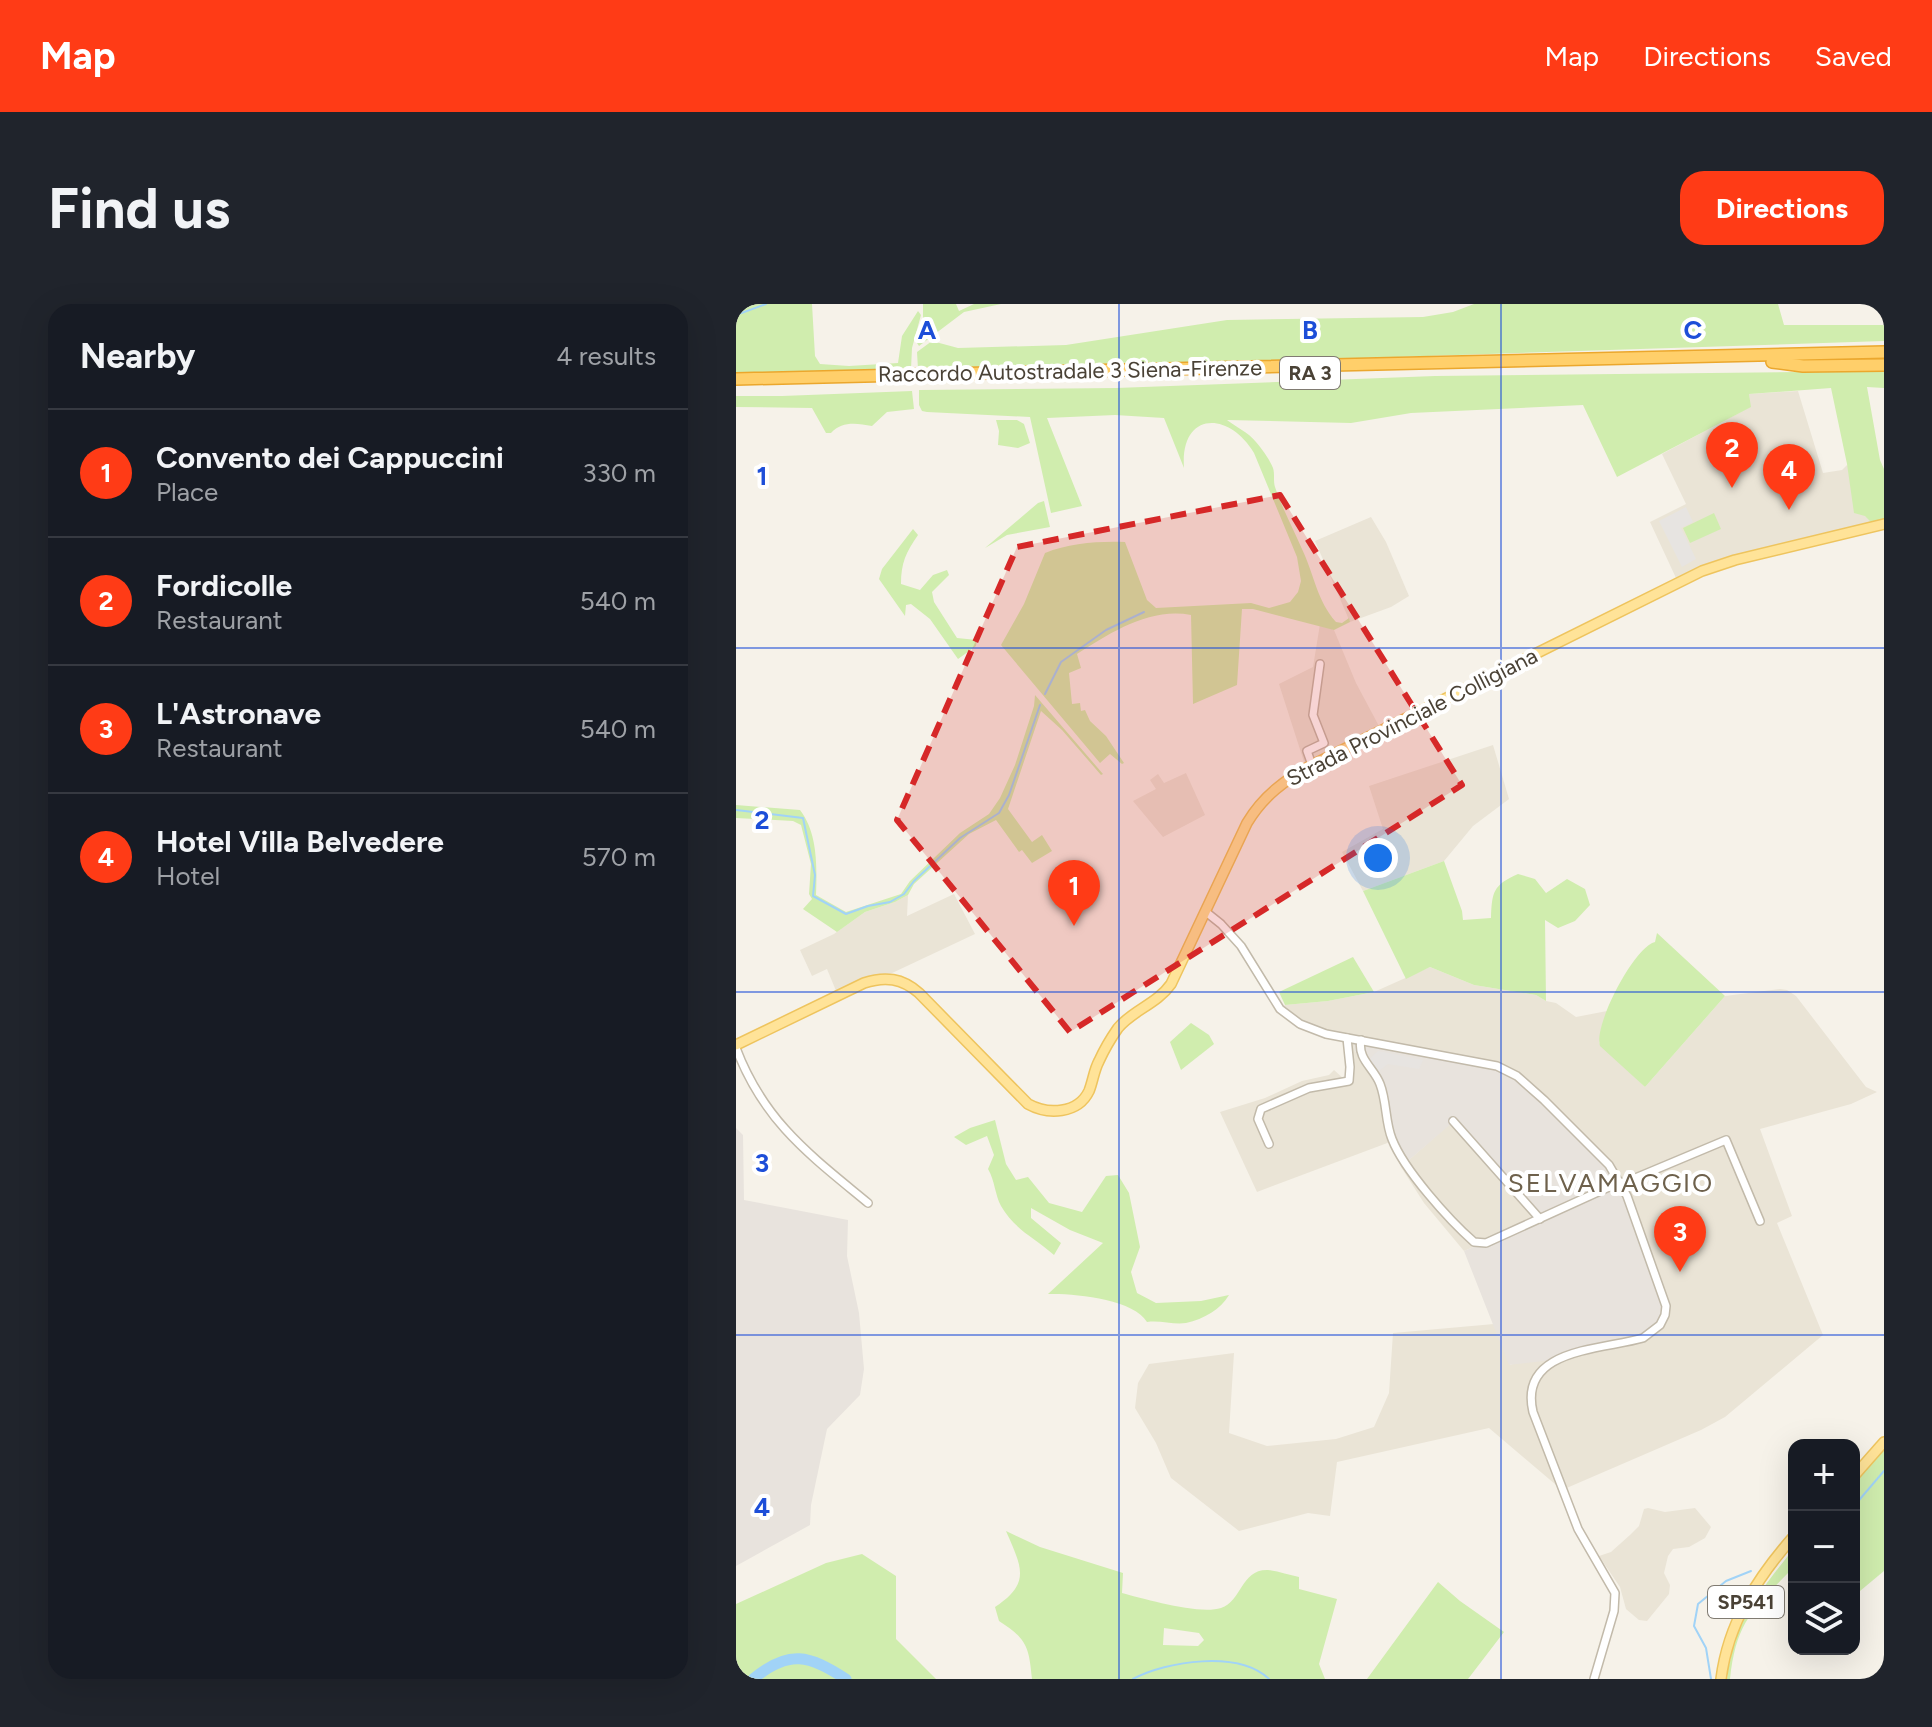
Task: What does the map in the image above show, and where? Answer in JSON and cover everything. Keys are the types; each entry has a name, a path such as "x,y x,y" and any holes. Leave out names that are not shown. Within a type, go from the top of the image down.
{"highway":[{"name":"Raccordo Autostradale 3 Siena-Firenze","path":"736,387 1773,358 1884,349"},
{"name":"Raccordo Autostradale 3 Siena-Firenze","path":"736,379 1773,358 1884,362"}],"main road":[{"name":"Strada Provinciale Colligiana","path":"736,1046 859,985 876,979 894,979 916,990 1023,1100 1041,1109 1065,1110 1077,1105 1087,1095 1100,1058 1120,1027 1169,988 1253,813 1275,789 1312,765 1702,571 1884,524"},
{"path":"1860,1469 1884,1442"},
{"name":"SP541","path":"1721,1679 1727,1644 1739,1614 1788,1544"}],"street":[{"path":"1312,765 1307,751 1324,743 1313,715 1320,664"},
{"path":"1206,912 1237,941 1284,1013 1313,1030 1480,1062 1511,1072 1598,1152 1621,1183 1664,1298 1664,1319 1655,1331 1643,1338 1553,1360 1537,1376 1531,1395 1536,1421 1576,1523 1615,1590 1614,1611 1594,1679"},
{"path":"1269,1144 1258,1119 1260,1111 1270,1103 1309,1088 1348,1082 1347,1038"},
{"path":"1361,1040 1360,1054 1380,1083 1390,1133 1401,1157 1470,1240 1484,1244 1726,1140 1760,1221"},
{"path":"736,1046 756,1093 786,1133 868,1203"},
{"path":"1453,1121 1540,1219"}],"highlighted area":[{"path":"1280,495 1462,785 1070,1032 897,820 1017,547"}],"shaded area":[{"path":"1798,391 1823,473 1842,470 1847,465 1884,520 1728,557 1676,578 1650,522 1686,504 1662,454 1750,407 1749,394"},
{"path":"1686,507 1693,522 1681,528 1696,559 1682,567 1659,521"},
{"path":"1371,517 1386,542 1409,596 1391,607 1350,622 1315,541"},
{"path":"1320,624 1334,630 1356,683 1380,728 1305,765 1279,684 1313,667"},
{"path":"1493,745 1509,799 1473,826 1444,861 1363,891 1342,852 1383,829 1369,786"},
{"path":"1186,773 1205,815 1163,837 1133,801 1156,789 1150,780 1158,774 1164,783"},
{"path":"954,894 975,934 839,998 827,969 812,976 800,950 834,934 865,912 908,895 907,916"},
{"path":"1430,967 1474,985 1536,995 1556,1003 1576,1017 1607,1011 1599,1043 1645,1087 1725,996 1780,989 1796,996 1866,1087 1877,1092 1851,1104 1760,1129 1792,1216 1777,1223 1823,1335 1725,1417 1562,1490 1489,1428 1337,1462 1330,1516 1308,1513 1239,1531 1171,1478 1156,1443 1135,1408 1138,1383 1149,1364 1234,1353 1229,1433 1267,1446 1336,1439 1374,1427 1389,1393 1393,1333 1494,1324 1510,1365 1666,1309 1354,1039 1355,1051 1379,1091 1390,1142 1257,1192 1220,1112 1265,1098 1302,1081 1329,1075 1334,1070 1344,1079 1348,1075 1343,1038 1319,1032 1280,1009 1285,1005 1374,992"},
{"path":"1353,1039 1508,1070 1615,1173 1666,1309 1655,1331 1553,1360 1509,1365 1464,1251 1540,1219 1453,1122 1401,1167 1385,1127 1379,1091 1355,1051"},
{"path":"1378,1051 1423,1060 1419,1069 1388,1064 1378,1072 1368,1060"},
{"path":"1453,1121 1540,1219 1464,1251 1424,1203 1401,1167"},
{"path":"736,1128 743,1135 744,1200 848,1220 847,1256 859,1313 864,1369 860,1395 827,1429 811,1505 810,1525 736,1566"},
{"path":"1695,1508 1711,1527 1705,1538 1689,1547 1673,1549 1668,1556 1664,1573 1670,1585 1669,1594 1647,1621 1639,1620 1626,1609 1620,1587 1599,1556 1611,1552 1630,1535 1639,1526 1644,1509 1665,1512"}],"green space":[{"path":"736,304 812,304 815,356 820,364 849,366 898,363 902,336 918,311 921,315 912,348 911,369 736,375"},
{"path":"923,304 956,304 959,311 974,304 1001,304 964,312 919,346"},
{"path":"1474,304 1778,304 1784,325 1884,325 1884,341 918,369 917,352 932,341 958,348 1066,345 1227,320 1423,317 1453,312"},
{"path":"1884,371 1884,388 1867,387 1884,469 1884,520 1871,522 1865,516 1854,513 1831,388 1749,394 1751,407 1617,477 1583,405 1411,413 1351,423 1227,420 1253,438 1268,458 1273,468 1274,485 1324,605 1336,622 1342,623 1349,618 1350,622 1334,630 1253,609 1242,609 1237,685 1193,704 1191,615 1146,618 1117,630 1077,654 1081,668 1069,673 1072,704 1080,703 1081,711 1085,710 1090,721 1106,736 1122,764 1110,754 1100,763 1001,645 1024,604 1045,553 1074,545 1125,542 1147,600 1156,608 1251,603 1269,608 1290,602 1298,592 1301,581 1297,557 1254,453 1232,429 1208,423 1198,427 1190,436 1184,468 1164,418 1115,415 1047,418 1082,506 1051,513 1030,417 927,412 922,411 919,405 919,390 1116,388 1435,376"},
{"path":"912,391 914,409 887,412 872,426 845,425 831,433 826,433 812,408 736,407 736,396"},
{"path":"996,420 1017,420 1024,424 1030,443 1018,448 998,445"},
{"path":"1044,501 1050,527 1007,535 985,548 1038,503"},
{"path":"1714,513 1721,529 1690,543 1683,528"},
{"path":"913,529 918,535 905,558 901,584 920,590 933,575 947,570 949,575 932,592 934,602 957,638 977,640 976,646 958,659 930,619 911,604 906,605 905,616 879,579 882,569"},
{"path":"1035,695 1103,774 1041,711 1008,809 1032,842 1042,835 1052,851 1032,863 1022,850 1019,852 996,820 969,834 914,884 908,895 865,912 837,932 803,909 812,899 809,894 811,864 801,825 793,821 736,818 736,805 800,810 813,840 816,895 846,912 901,894 910,881 960,833 989,814 1000,798 1015,765"},
{"path":"1444,861 1463,920 1491,918 1496,890 1518,874 1535,879 1546,893 1567,879 1585,889 1590,905 1575,921 1558,928 1545,920 1546,1001 1536,995 1474,985 1430,967 1406,979 1363,891"},
{"path":"1657,933 1725,996 1645,1087 1600,1046 1599,1036 1617,988 1646,947 1655,942"},
{"path":"1353,957 1374,992 1285,1005 1279,992"},
{"path":"1191,1023 1209,1035 1214,1044 1181,1070 1170,1042"},
{"path":"995,1120 1006,1164 1016,1180 1028,1177 1049,1203 1082,1212 1106,1176 1118,1175 1129,1193 1140,1247 1131,1272 1137,1293 1156,1303 1201,1301 1229,1295 1226,1300 1205,1316 1186,1323 1147,1322 1140,1314 1117,1303 1048,1294 1103,1243 1070,1230 1031,1208 1031,1218 1061,1243 1054,1255 1013,1222 1001,1206 988,1169 994,1155 987,1136 966,1145 954,1137"},
{"path":"1884,1448 1884,1571 1860,1591 1860,1511 1860,1476"},
{"path":"1006,1531 1040,1547 1123,1573 1122,1593 1186,1608 1221,1608 1259,1571 1299,1577 1299,1589 1337,1599 1319,1664 1325,1679 1032,1679 1025,1645 1016,1633 999,1621 995,1607 1007,1598 1019,1582 1019,1564","holes":["1164,1628 1199,1633 1204,1640 1198,1646 1163,1645"]},
{"path":"862,1554 896,1576 896,1639 936,1679 736,1679 736,1604 826,1563"},
{"path":"1788,1556 1788,1573 1755,1609 1741,1631 1730,1679 1727,1679 1736,1639 1742,1623"},
{"path":"1438,1582 1504,1632 1468,1679 1367,1679"}],"waterway":[{"path":"736,315 766,304"},
{"path":"1045,694 1061,662 1106,630 1144,612"},
{"path":"736,810 803,818 815,875 813,896 846,914 890,902 904,894 960,838 999,813 1009,795 1040,705"},
{"path":"1860,1499 1884,1471"},
{"path":"1711,1679 1706,1648 1694,1626 1698,1604 1726,1581 1751,1571"},
{"path":"753,1679 788,1659 810,1661 846,1679"},
{"path":"1133,1679 1164,1667 1202,1661 1239,1664 1269,1679"}],"place":[{"name":"Fordicolle","path":"1732,488"},
{"name":"Hotel Villa Belvedere","path":"1789,510"},
{"name":"Convento dei Cappuccini","path":"1074,926"},
{"name":"L'Astronave","path":"1680,1272"}],"district":[{"name":"SELVAMAGGIO","path":"1611,1183"}]}
